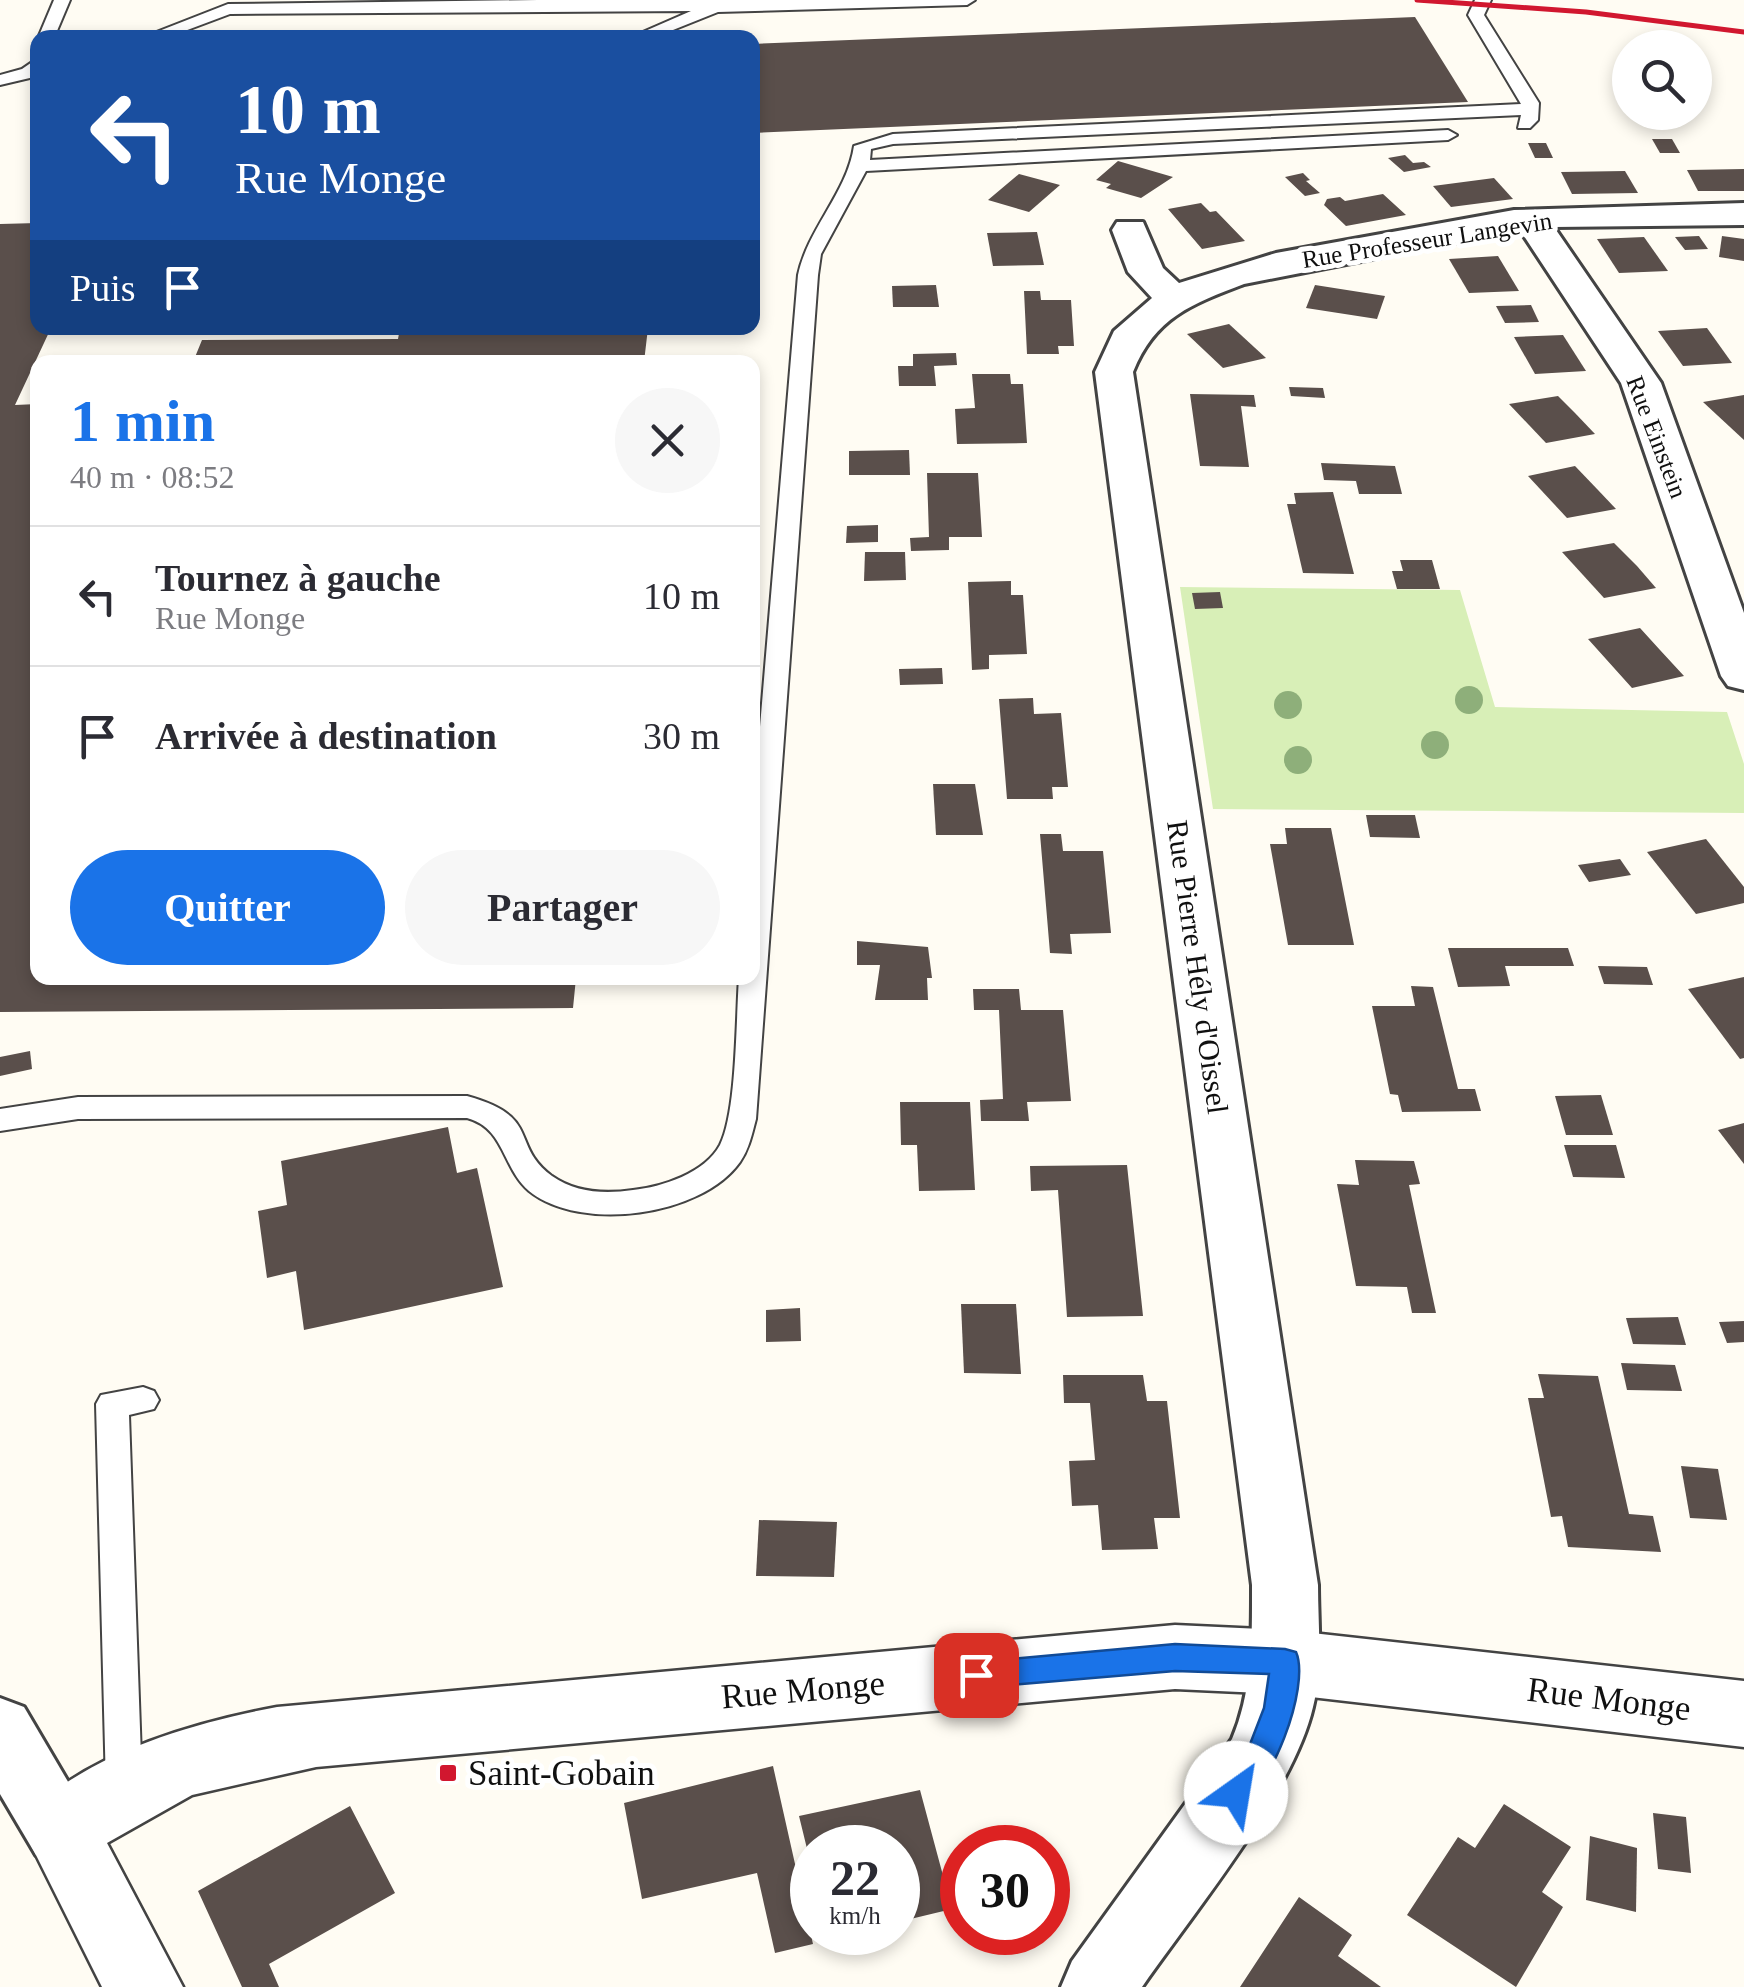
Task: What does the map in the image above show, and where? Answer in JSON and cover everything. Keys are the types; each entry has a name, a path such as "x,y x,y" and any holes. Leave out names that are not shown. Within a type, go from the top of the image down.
{"street":[{"name":"Rue Professeur Langevin","path":"1176,300 1219,280 1266,267 1530,218 1744,214"},
{"name":"Rue Einstein","path":"1530,218 1641,384 1744,676"},
{"path":"1130,230 1146,272 1176,300"},
{"name":"Rue Pierre Hély d'Oissel","path":"1098,1987 1258,1760 1279,1708 1285,1662 1285,1585 1114,372 1117,352 1126,341 1176,300"},
{"name":"Rue Monge","path":"61,1831 124,1787 192,1759 244,1744 316,1734 1175,1658 1285,1662 1744,1714"},
{"path":"0,1730 61,1831 144,1987"}],"lane":[{"path":"49,30 62,0"},
{"path":"171,30 228,9 716,7 967,0"},
{"path":"1483,0 1476,15 1530,103 1529,120 1506,132"},
{"path":"658,30 716,7"},
{"path":"0,80 30,71"},
{"path":"760,889 808,275 812,254 860,166 863,146 893,139 1528,110"},
{"path":"860,166 1468,134"},
{"path":"0,1120 78,1108 467,1107 494,1112 510,1130 535,1180 562,1198 610,1205 663,1196 707,1176 730,1155 742,1119 752,985"},
{"path":"124,1787 112,1404 143,1400"}],"green space":[{"path":"1180,587 1460,590 1495,707 1727,712 1744,764 1744,813 1213,809"}],"building":[{"path":"1415,17 1468,102 760,133 760,44"},
{"path":"1652,139 1672,139 1680,153 1660,153"},
{"path":"1528,143 1546,143 1553,158 1535,158"},
{"path":"1405,155 1413,163 1424,162 1431,167 1404,172 1388,158"},
{"path":"1118,161 1173,177 1141,198 1106,188 1111,184 1096,180"},
{"path":"1744,169 1744,191 1698,191 1687,170"},
{"path":"1625,171 1638,193 1572,194 1561,172"},
{"path":"1303,173 1320,193 1305,196 1285,177"},
{"path":"1019,174 1060,185 1029,212 988,200"},
{"path":"1494,178 1513,199 1451,207 1433,186"},
{"path":"1383,194 1406,215 1346,226 1324,205 1327,199 1340,197 1345,201"},
{"path":"1201,203 1210,212 1216,211 1245,241 1202,249 1168,209"},
{"path":"30,223 30,335 48,335 38,355 30,355 30,373 15,405 30,404 30,985 575,985 573,1008 0,1012 0,224"},
{"path":"1037,232 1044,265 993,266 987,233"},
{"path":"1699,236 1708,249 1685,250 1675,237"},
{"path":"1722,236 1744,239 1744,261 1719,257"},
{"path":"1644,237 1668,271 1619,273 1597,239"},
{"path":"1498,256 1519,291 1469,293 1449,259"},
{"path":"936,285 939,307 893,307 892,286"},
{"path":"1315,285 1385,296 1377,319 1306,308"},
{"path":"1024,291 1040,291 1041,300 1071,300 1074,346 1058,346 1059,354 1027,354"},
{"path":"1531,305 1539,322 1505,323 1496,306"},
{"path":"1229,324 1266,358 1223,368 1187,334"},
{"path":"1707,328 1732,363 1683,366 1658,331"},
{"path":"399,335 647,335 645,355 196,355 202,340 398,339"},
{"path":"1563,335 1586,371 1535,374 1514,337"},
{"path":"956,353 957,365 934,366 936,386 899,386 898,366 913,366 913,354"},
{"path":"972,374 1010,374 1011,384 1023,384 1027,443 957,444 955,409 975,408"},
{"path":"1289,387 1323,388 1325,398 1291,396"},
{"path":"1190,394 1254,395 1256,407 1241,406 1249,467 1200,466"},
{"path":"1744,395 1744,440 1703,402"},
{"path":"1558,396 1595,434 1546,443 1509,404"},
{"path":"909,450 910,475 849,475 849,451"},
{"path":"1321,463 1395,466 1402,494 1359,494 1356,481 1324,480"},
{"path":"1575,466 1616,509 1567,518 1528,476"},
{"path":"927,473 978,473 982,537 949,537 949,550 911,551 910,538 929,537"},
{"path":"1333,492 1354,574 1303,573 1287,504 1296,504 1294,493"},
{"path":"878,525 878,542 846,543 847,526"},
{"path":"1614,543 1656,588 1604,598 1562,552"},
{"path":"865,552 905,552 906,580 864,581"},
{"path":"1400,560 1432,560 1440,589 1397,589 1392,571 1403,571"},
{"path":"1011,581 1011,595 1023,595 1027,654 989,655 989,669 972,670 968,582"},
{"path":"1220,592 1223,608 1195,609 1192,593"},
{"path":"1640,628 1684,676 1632,688 1588,639"},
{"path":"942,668 943,684 900,685 899,669"},
{"path":"1033,698 1034,714 1061,713 1068,787 1052,787 1053,799 1007,799 999,699"},
{"path":"933,784 975,784 983,835 936,835"},
{"path":"1366,815 1415,815 1420,838 1370,837"},
{"path":"1285,828 1331,828 1354,945 1288,945 1270,844 1287,844"},
{"path":"1040,834 1061,834 1063,851 1103,851 1111,933 1070,934 1072,954 1050,953"},
{"path":"1706,839 1744,887 1744,903 1696,914 1647,852"},
{"path":"1620,859 1631,875 1589,882 1578,865"},
{"path":"857,941 928,947 932,978 927,978 928,1000 875,1000 880,965 857,965"},
{"path":"1448,948 1568,948 1574,966 1505,966 1510,986 1458,987"},
{"path":"1598,966 1647,967 1653,985 1604,984"},
{"path":"1744,977 1744,1058 1740,1059 1688,989"},
{"path":"1411,986 1433,987 1458,1089 1475,1089 1481,1111 1402,1112 1398,1095 1390,1094 1372,1006 1415,1006"},
{"path":"973,989 1019,989 1021,1010 1063,1010 1071,1101 1027,1102 1029,1121 981,1121 980,1100 1003,1099 999,1010 974,1010"},
{"path":"30,1051 32,1069 0,1076 0,1057"},
{"path":"1601,1095 1613,1135 1566,1135 1555,1096"},
{"path":"900,1102 970,1102 975,1190 919,1191 917,1145 901,1145"},
{"path":"1744,1123 1744,1164 1718,1130"},
{"path":"448,1127 457,1173 477,1168 503,1287 304,1330 296,1271 267,1278 258,1211 287,1205 281,1161"},
{"path":"1564,1145 1616,1145 1625,1178 1573,1177"},
{"path":"1355,1160 1414,1161 1420,1184 1409,1185 1436,1313 1412,1313 1407,1287 1356,1286 1337,1184 1359,1185"},
{"path":"1127,1165 1143,1316 1067,1317 1058,1190 1031,1191 1030,1166"},
{"path":"961,1304 1016,1304 1021,1374 964,1373"},
{"path":"800,1308 801,1341 766,1342 766,1310"},
{"path":"1678,1317 1686,1345 1633,1344 1626,1318"},
{"path":"1744,1321 1744,1342 1727,1343 1719,1322"},
{"path":"1621,1363 1675,1365 1682,1391 1627,1390"},
{"path":"1538,1374 1598,1376 1629,1514 1653,1516 1661,1552 1568,1547 1562,1516 1551,1517 1528,1398 1544,1398"},
{"path":"1063,1375 1143,1375 1147,1401 1167,1401 1180,1518 1154,1518 1158,1549 1102,1550 1098,1505 1072,1506 1069,1461 1095,1460 1090,1403 1064,1403"},
{"path":"1681,1466 1718,1469 1727,1520 1690,1518"},
{"path":"759,1520 837,1522 834,1577 756,1576"},
{"path":"773,1766 790,1842 790,1949 775,1953 757,1873 642,1899 624,1803"},
{"path":"920,1790 940,1864 940,1912 920,1917 920,1825 801,1825 799,1816"},
{"path":"1504,1804 1571,1847 1542,1892 1563,1907 1516,1987 1407,1915 1458,1837 1475,1848"},
{"path":"350,1806 395,1893 269,1964 279,1987 242,1987 198,1891"},
{"path":"1653,1813 1686,1817 1691,1873 1658,1869"},
{"path":"1590,1836 1637,1848 1636,1912 1586,1900"},
{"path":"1299,1897 1352,1935 1338,1956 1381,1987 1240,1987"}],"railway":[{"path":"1417,0 1586,12 1744,32"}],"place":[{"name":"Saint-Gobain","path":"448,1773"}],"route":[{"path":"976,1675 1175,1658 1285,1662 1279,1708 1258,1760 1236,1793"}]}
